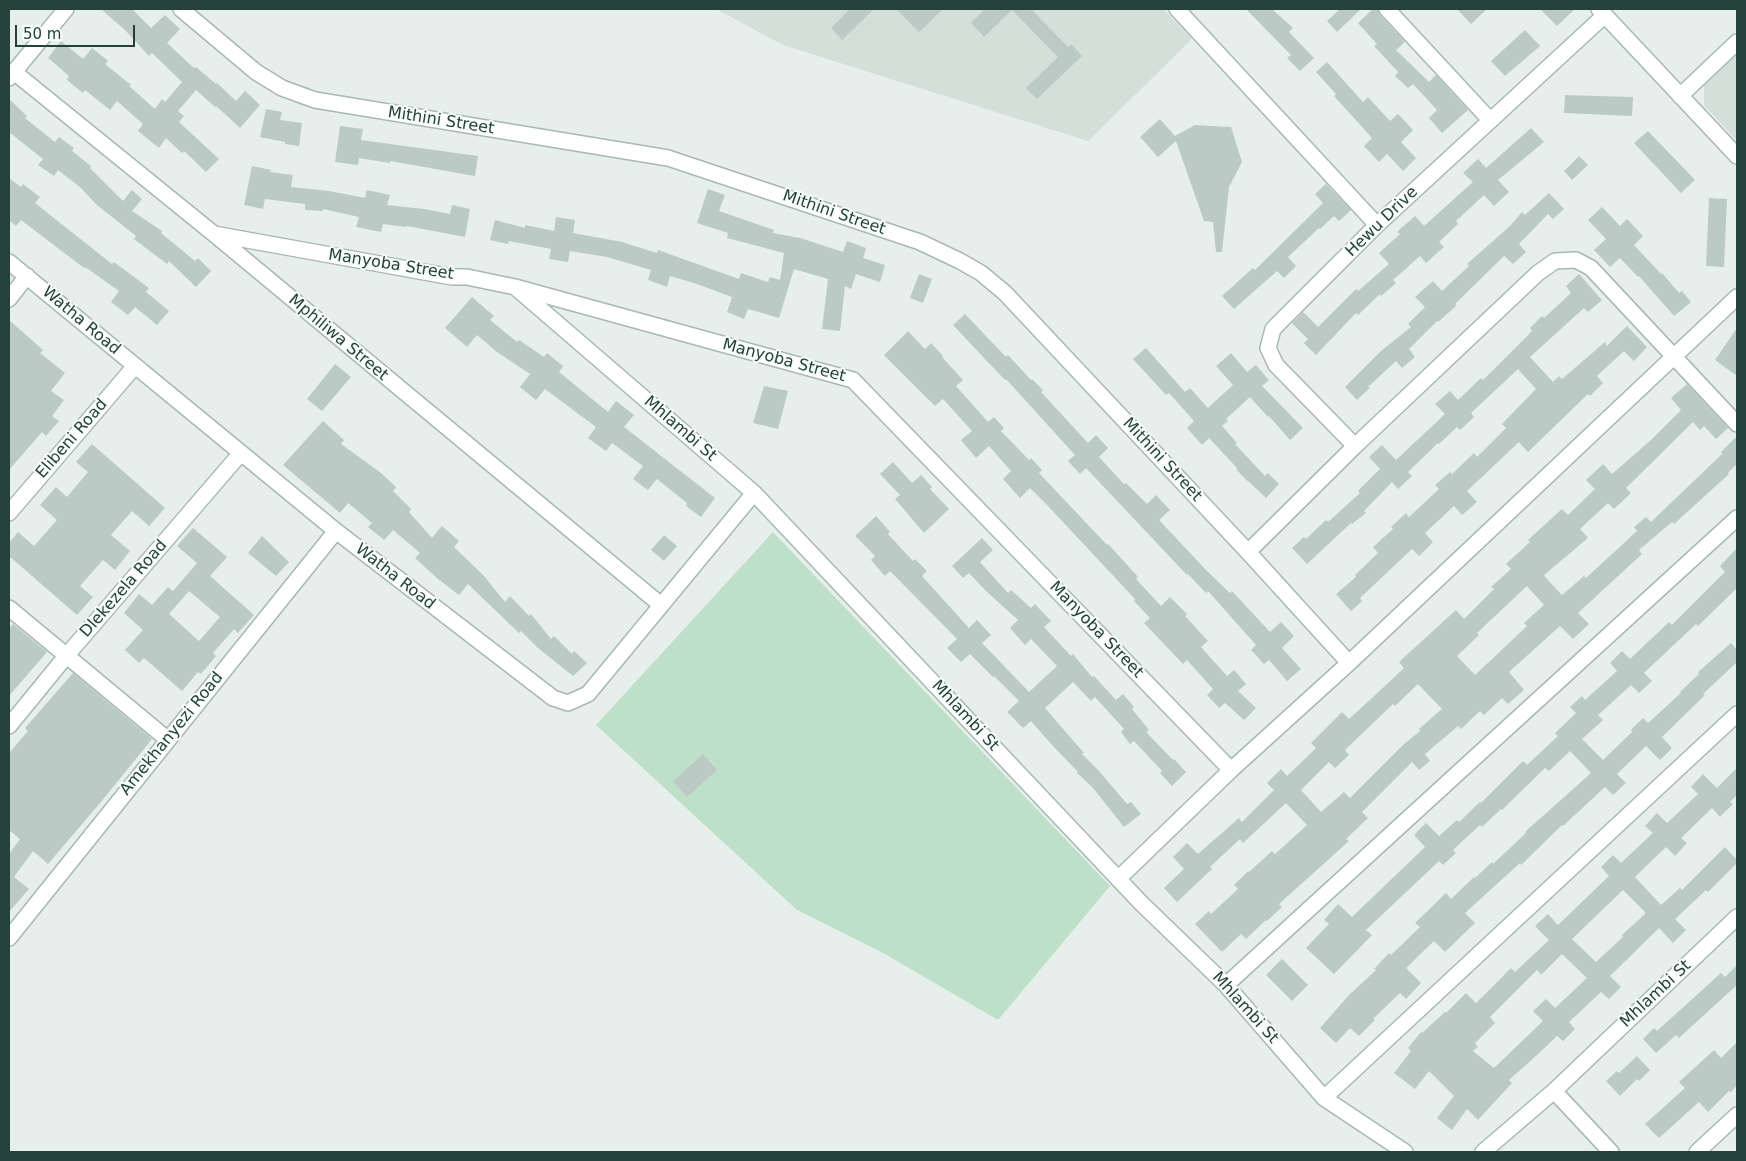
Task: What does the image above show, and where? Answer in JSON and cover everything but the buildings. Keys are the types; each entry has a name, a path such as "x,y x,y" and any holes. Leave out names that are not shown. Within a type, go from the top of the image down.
{"street":[{"path":"11,75 66,9"},
{"name":"Mithini Street","path":"181,9 256,72 282,88 315,100 668,158 920,242 960,261 981,273 1005,293 1248,552 1349,663"},
{"path":"1178,9 1377,225"},
{"path":"1387,9 1490,120"},
{"path":"1602,12 1737,156"},
{"name":"Hewu Drive","path":"1355,446 1276,365 1268,348 1273,329 1377,225 1602,12"},
{"path":"1680,96 1737,42"},
{"name":"Mphiliwa Street","path":"11,75 214,234 661,605"},
{"name":"Manyoba Street","path":"214,234 452,276 467,276 515,287 853,380 1231,770"},
{"path":"1248,552 1355,446 1538,273 1555,261 1576,260 1591,268 1737,424"},
{"name":"Watha Road","path":"9,262 336,531 553,698 568,703 588,694 754,493"},
{"path":"9,299 27,276"},
{"name":"Mhlambi St","path":"515,287 754,493 1141,903 1226,985 1324,1098 1405,1152"},
{"path":"1118,879 1231,770 1349,663 1737,297"},
{"name":"Elibeni Road","path":"9,513 135,366"},
{"name":"Dlekezela Road","path":"9,726 67,655 241,453"},
{"path":"1226,985 1737,518"},
{"name":"Amekhanyezi Road","path":"9,938 336,531"},
{"path":"9,608 167,739"},
{"path":"1324,1098 1737,714"},
{"name":"Mhlambi St","path":"1483,1152 1554,1091 1737,917"},
{"path":"1554,1091 1611,1152"},
{"path":"1697,1152 1735,1121"}],"shaded area":[{"path":"716,9 1163,9 1192,39 1088,141 783,45"},
{"path":"1737,53 1737,141 1704,105 1704,83"}],"green space":[{"path":"773,532 1110,886 998,1020 883,953 797,910 596,725"}]}
